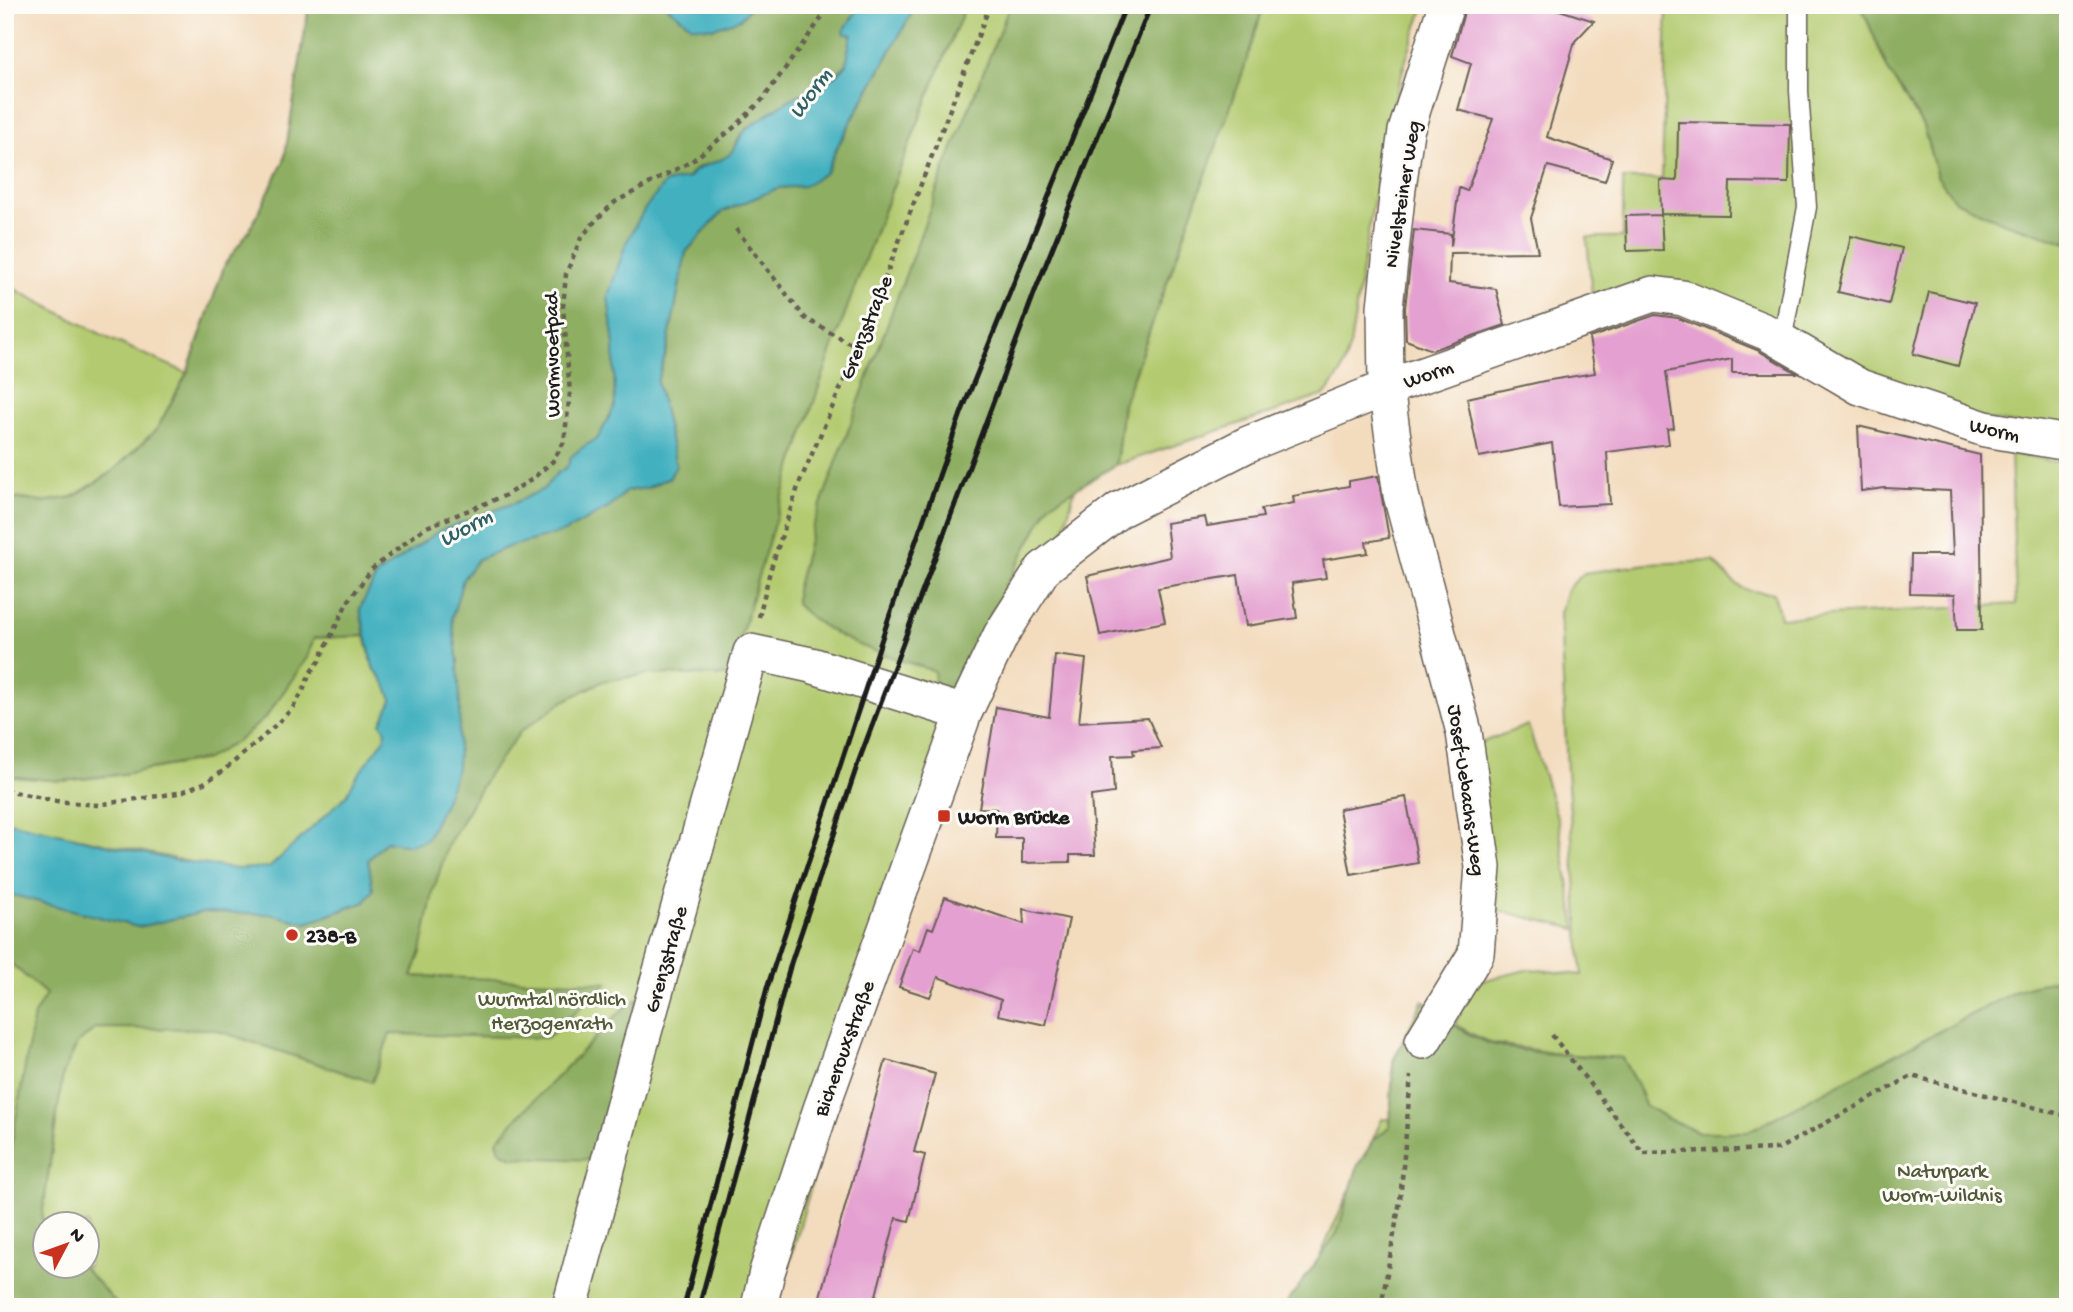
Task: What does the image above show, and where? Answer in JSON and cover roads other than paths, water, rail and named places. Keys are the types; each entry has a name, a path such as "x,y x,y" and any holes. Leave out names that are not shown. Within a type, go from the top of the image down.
{"street":[{"name":"Nivelsteiner Weg","path":"1386,388 1385,307 1406,131 1446,5"},
{"name":"Worm","path":"937,793 964,713 1001,635 1043,569 1119,510 1248,444 1386,388 1654,294 1683,298 1766,332 1860,387 1985,429 2068,443"},
{"name":"Josef-Uebachs-Weg","path":"1386,388 1401,495 1464,732 1483,867 1476,954 1423,1041"},
{"name":"Grenzstraße","path":"570,1307 634,1067 751,652 810,665 964,713"},
{"name":"Bicherouxstraße","path":"759,1307 767,1272 821,1109 937,793"}],"lane":[{"path":"1782,341 1807,207 1799,92 1799,5"}],"water":[{"path":"665,5 752,5 740,19 714,28 692,26"},
{"path":"861,5 916,5 838,145 826,172 804,186 778,188 722,212 686,252 667,349 657,382 676,465 670,477 647,488 626,491 610,507 564,532 508,547 478,559 463,579 452,618 460,706 457,768 443,806 426,840 409,845 386,841 368,860 373,890 365,902 307,923 270,914 204,912 138,927 5,893 5,821 174,860 237,869 270,867 347,795 355,779 383,741 386,731 381,723 392,700 386,685 373,667 360,608 377,575 439,531 544,489 556,474 567,467 571,457 598,438 615,406 614,345 608,296 626,243 644,210 665,183 688,178 698,169 725,158 748,128 787,101 823,85 839,72 847,64 852,34 845,34 844,30"}],"railway":[{"path":"684,1307 767,988 889,617 962,411 1126,5"},
{"path":"699,1307 791,963 858,763 1035,291 1151,5"}],"place":[{"name":"Worm Brücke","path":"944,816"},
{"name":"238-B","path":"292,935"}],"park label":[{"name":"Wurmtal nördlich Herzogenrath","path":"552,1010"},
{"name":"Naturpark Worm-Wildnis","path":"1942,1182"}]}
